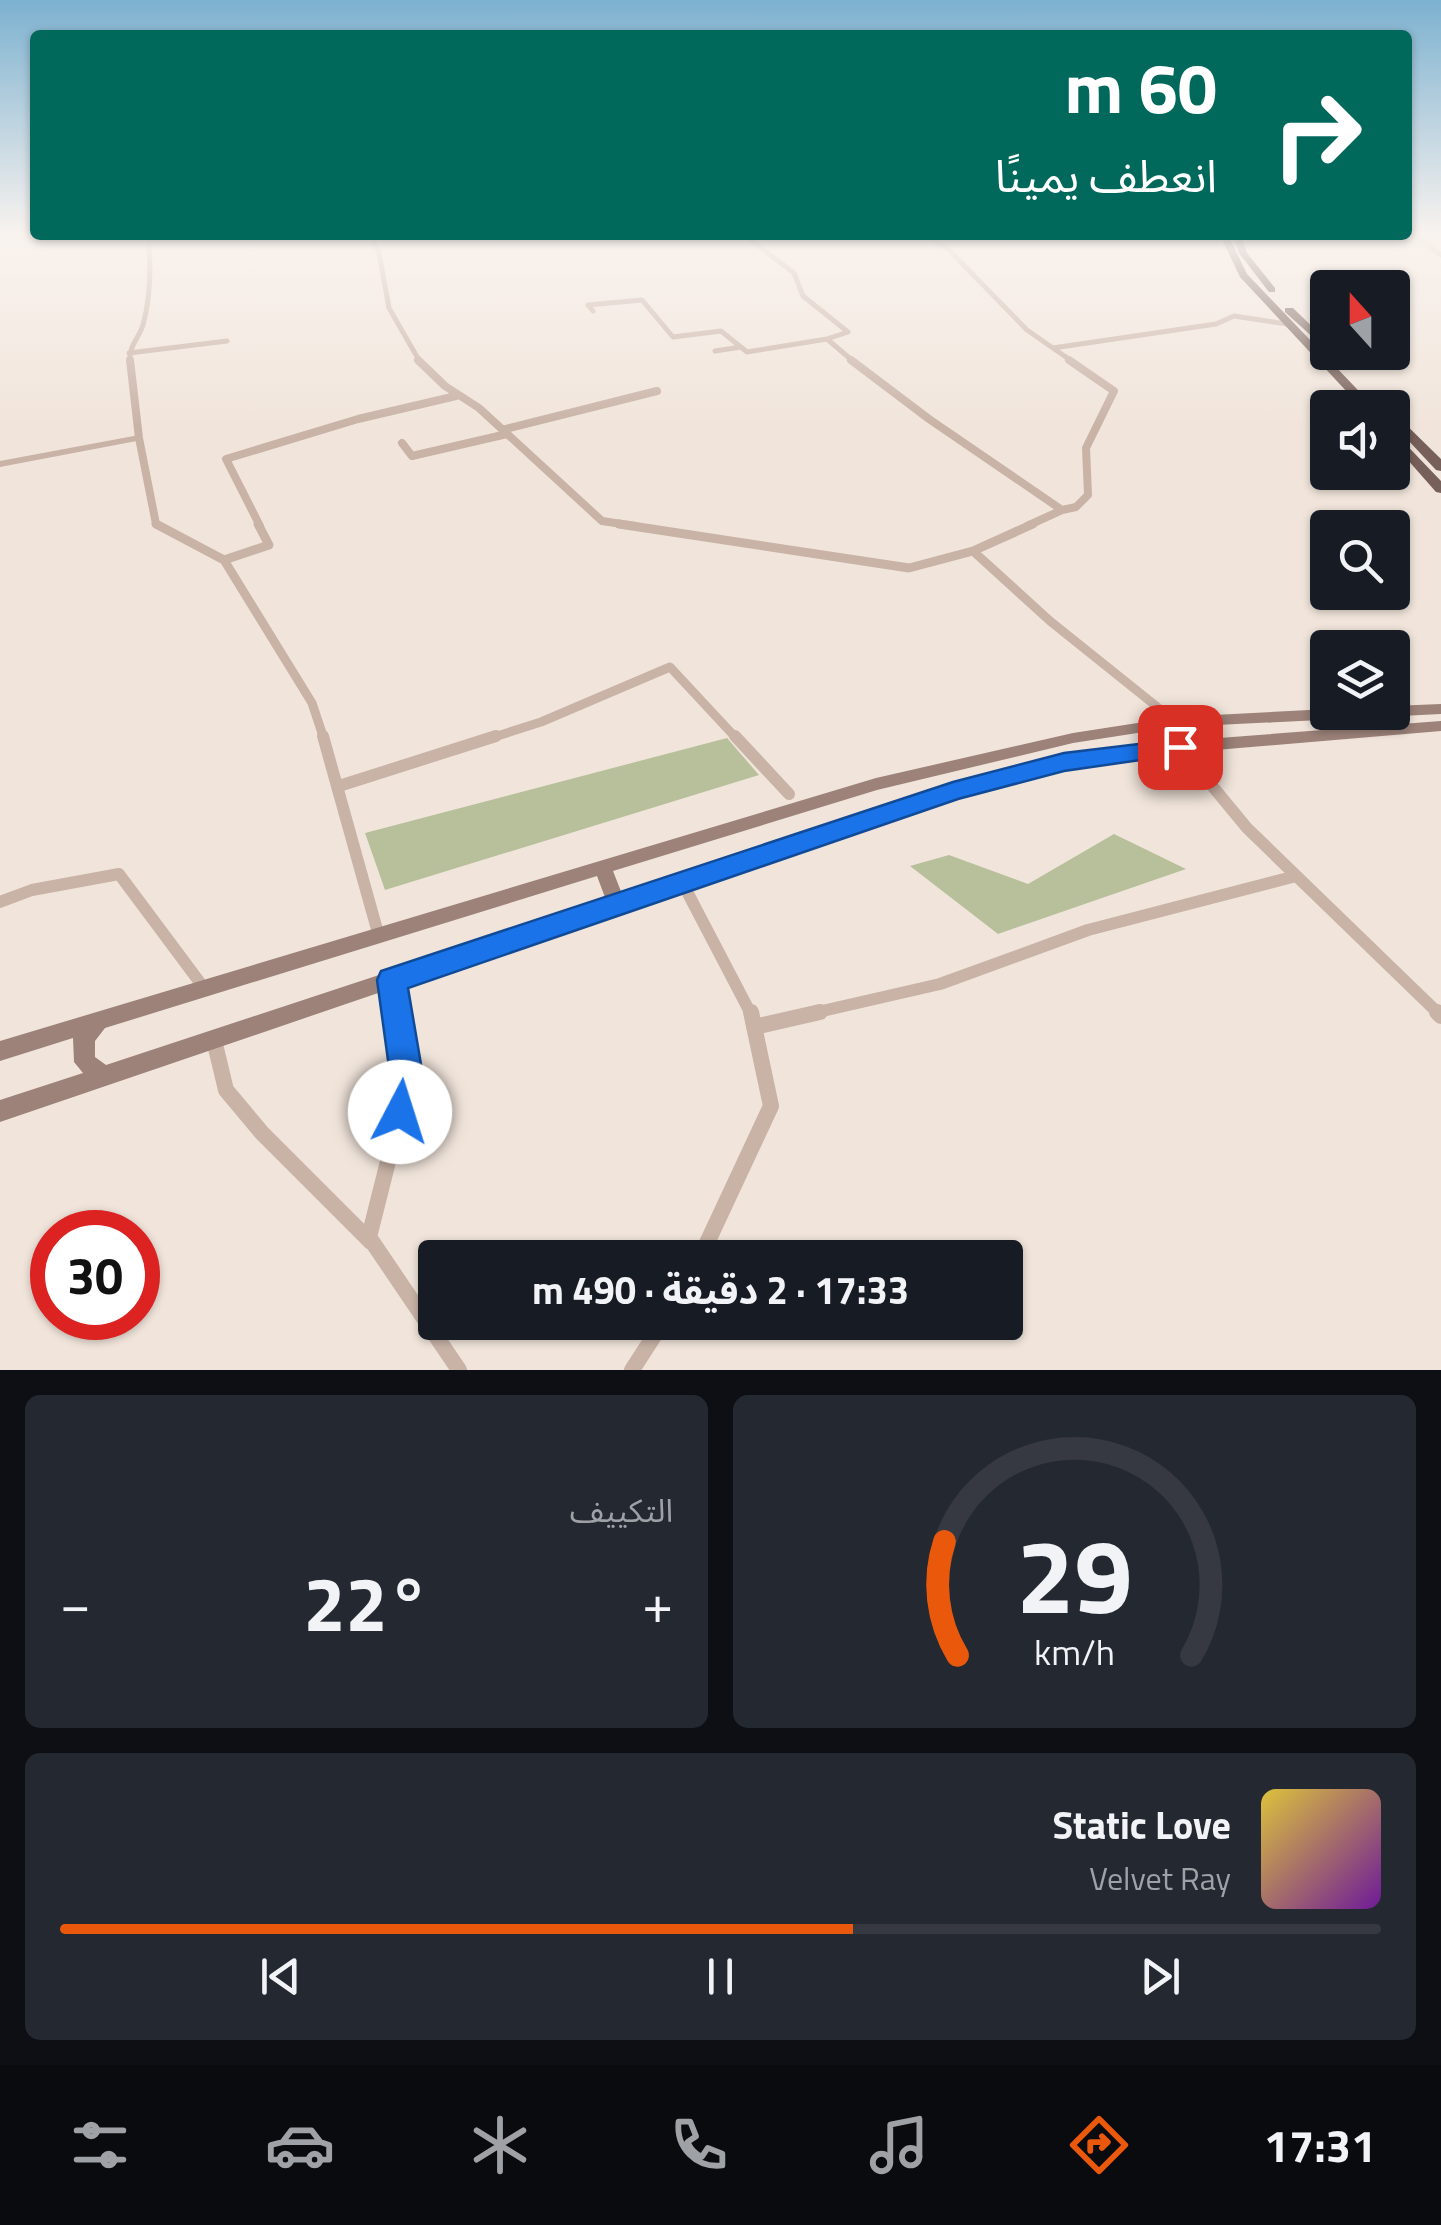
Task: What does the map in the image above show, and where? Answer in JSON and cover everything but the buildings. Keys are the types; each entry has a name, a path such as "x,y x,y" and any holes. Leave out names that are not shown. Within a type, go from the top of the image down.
{"main road":[{"path":"1264,298 1351,390"},
{"path":"1280,298 1310,330"},
{"path":"1291,328 1310,333"},
{"path":"1349,370 1368,390"},
{"path":"1410,434 1441,467"},
{"path":"1410,454 1441,488"},
{"path":"1410,712 1441,709"},
{"path":"0,1051 876,784 1072,738 1176,722 1310,717"},
{"path":"1410,724 1414,727"},
{"path":"0,1110 953,791 1064,762 1180,747 1441,726"},
{"path":"602,866 617,905"},
{"path":"100,1020 84,1038 85,1062 105,1077"}],"street":[{"path":"147,298 143,326 129,353 138,438 156,524 224,560 312,703 340,786 378,933"},
{"path":"387,298 390,315 416,362 456,396 479,408 602,521 908,568 973,552 1062,510 1075,509 1088,497 1090,481 1084,453 1096,420 1114,391 1027,330 996,298"},
{"path":"593,312 588,305 642,300 673,337 722,331 747,352 848,332 805,298"},
{"path":"1052,348 1216,324 1234,316 1291,328"},
{"path":"827,339 874,380 1032,485 1062,510"},
{"path":"129,353 227,342"},
{"path":"715,351 741,348"},
{"path":"402,444 412,456 657,391"},
{"path":"224,560 268,544 226,459 358,419 456,396"},
{"path":"0,464 138,438"},
{"path":"973,552 1050,621 1176,722"},
{"path":"340,786 541,722 670,667 789,794"},
{"path":"1180,747 1247,828 1441,1016"},
{"path":"0,902 32,890 119,874 204,988"},
{"path":"754,1027 940,984 1088,930 1296,876"},
{"path":"682,882 750,1008 771,1106 708,1240"},
{"path":"392,980 408,1082 369,1237 459,1370"},
{"path":"214,1040 226,1090 262,1133 375,1246"},
{"path":"632,1370 651,1340"}],"green space":[{"path":"727,738 759,775 385,890 365,833"},
{"path":"1114,834 1186,869 998,934 910,866 949,855 1028,884"}],"route":[{"path":"400,1112 408,1082 392,980 953,791 1064,762 1180,747"}]}
